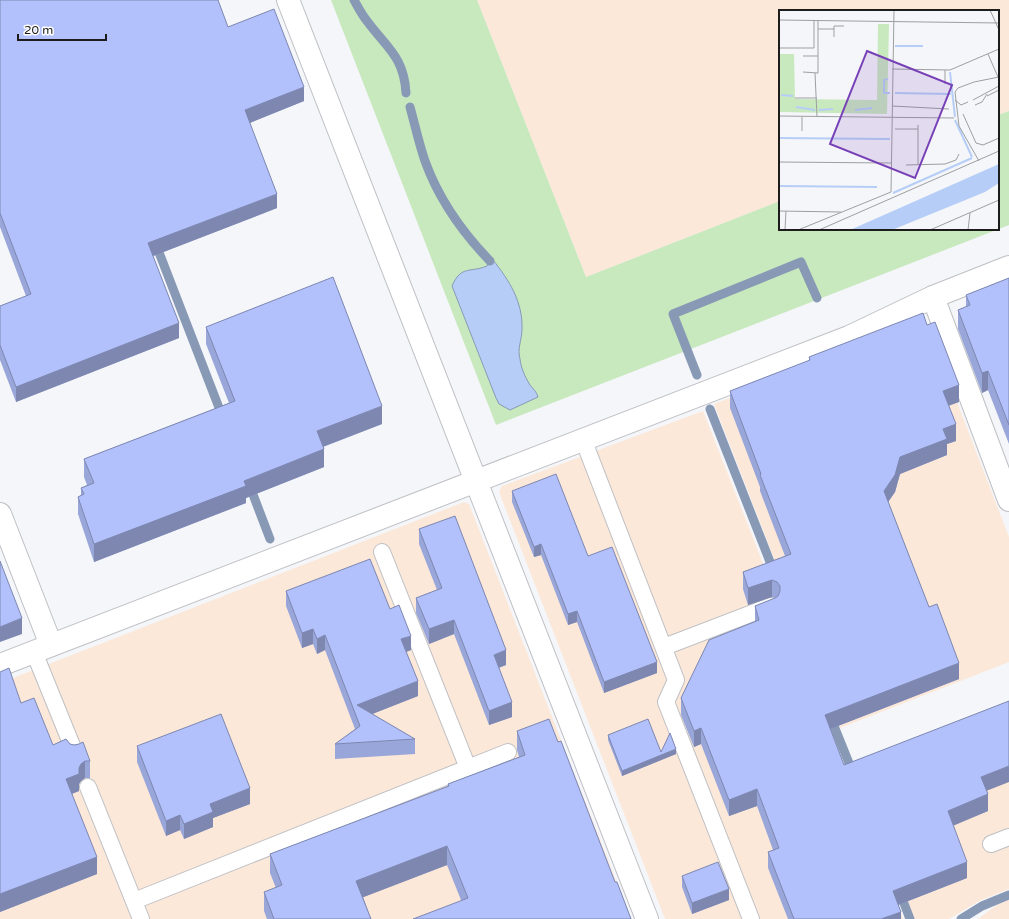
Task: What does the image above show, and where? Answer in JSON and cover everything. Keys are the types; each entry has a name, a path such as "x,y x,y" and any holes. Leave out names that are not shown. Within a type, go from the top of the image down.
{"street":[{"path":"288,0 647,919"},
{"path":"0,665 849,337 933,297 1009,267"},
{"path":"933,297 1009,500"},
{"path":"0,514 42,648"}],"lane":[{"path":"583,439 676,680 666,702 751,919"},
{"path":"382,552 468,768"},
{"path":"664,647 771,606"},
{"path":"42,648 75,753"},
{"path":"134,901 508,752"},
{"path":"88,787 141,919"},
{"path":"991,844 1009,838"}],"shaded area":[{"path":"477,0 1009,0 1009,111 999,115 999,10 779,10 779,201 586,277"},
{"path":"921,324 928,327 1009,537 1009,662 840,728 714,404"},
{"path":"703,411 903,919 665,919 499,492 502,486"},
{"path":"464,502 469,504 631,919 0,919 0,683"},
{"path":"1009,713 1009,889 979,901 949,919 914,919 857,771"},
{"path":"1009,900 1009,919 978,919 997,905"}],"green space":[{"path":"331,0 477,0 586,277 779,201 779,230 996,230 496,425"},
{"path":"1009,111 1009,225 999,229 999,115"}],"water":[{"path":"493,260 514,292 520,310 522,319 522,333 519,355 526,379 538,397 510,410 499,404 496,398 452,286 455,279 463,272 487,266 488,262"}],"building":[{"path":"0,0 218,0 228,27 274,9 304,87 245,110 277,194 148,243 179,323 16,387 0,345 0,306 31,294 0,213"},
{"path":"333,277 382,406 317,431 324,449 244,481 246,486 94,544 78,497 84,494 81,488 94,483 84,459 235,401 206,327"},
{"path":"1009,278 1009,425 988,371 982,373 958,310 970,305 966,295"},
{"path":"923,313 927,325 935,322 959,385 943,391 956,424 943,429 947,439 900,457 895,475 884,491 929,607 937,604 959,663 825,715 844,765 1009,701 1009,766 981,777 988,794 948,811 967,862 893,891 901,912 881,919 794,919 768,852 779,848 757,789 729,800 701,728 694,731 681,698 709,640 759,620 755,606 778,596 780,586 777,582 772,580 748,588 743,572 791,554 760,475 761,474 730,391 810,360 809,357"},
{"path":"556,474 588,556 612,547 657,662 604,682 577,611 568,614 541,544 534,547 512,491"},
{"path":"455,516 506,650 494,655 512,702 489,711 454,620 429,629 416,598 442,588 419,529"},
{"path":"370,559 390,609 399,605 411,636 401,639 418,681 357,705 415,739 335,744 360,726 325,635 317,639 313,629 302,633 286,591"},
{"path":"0,561 22,618 0,627"},
{"path":"9,668 21,703 34,698 53,745 66,739 70,744 74,745 83,742 90,761 85,761 81,764 79,774 66,779 97,857 0,894 0,672"},
{"path":"221,714 250,788 210,804 213,812 184,824 180,815 166,821 137,746"},
{"path":"549,719 558,742 561,741 615,882 617,882 631,919 413,919 468,898 447,846 356,881 371,919 274,919 264,892 282,885 270,854 449,786 448,784 525,755 517,731"},
{"path":"648,719 661,752 670,733 676,749 622,771 608,735"},
{"path":"718,862 729,889 692,903 682,876"}],"waterway":[{"path":"354,0 365,19 388,46 398,62 405,81 406,93"},
{"path":"410,107 423,155 437,189 452,215 470,239 490,261"},
{"path":"155,242 223,418"},
{"path":"697,375 673,314 801,262 817,298"},
{"path":"710,409 774,572"},
{"path":"249,484 270,539"},
{"path":"830,716 853,773"},
{"path":"900,893 910,919"},
{"path":"961,919 982,906 1009,895"}]}
